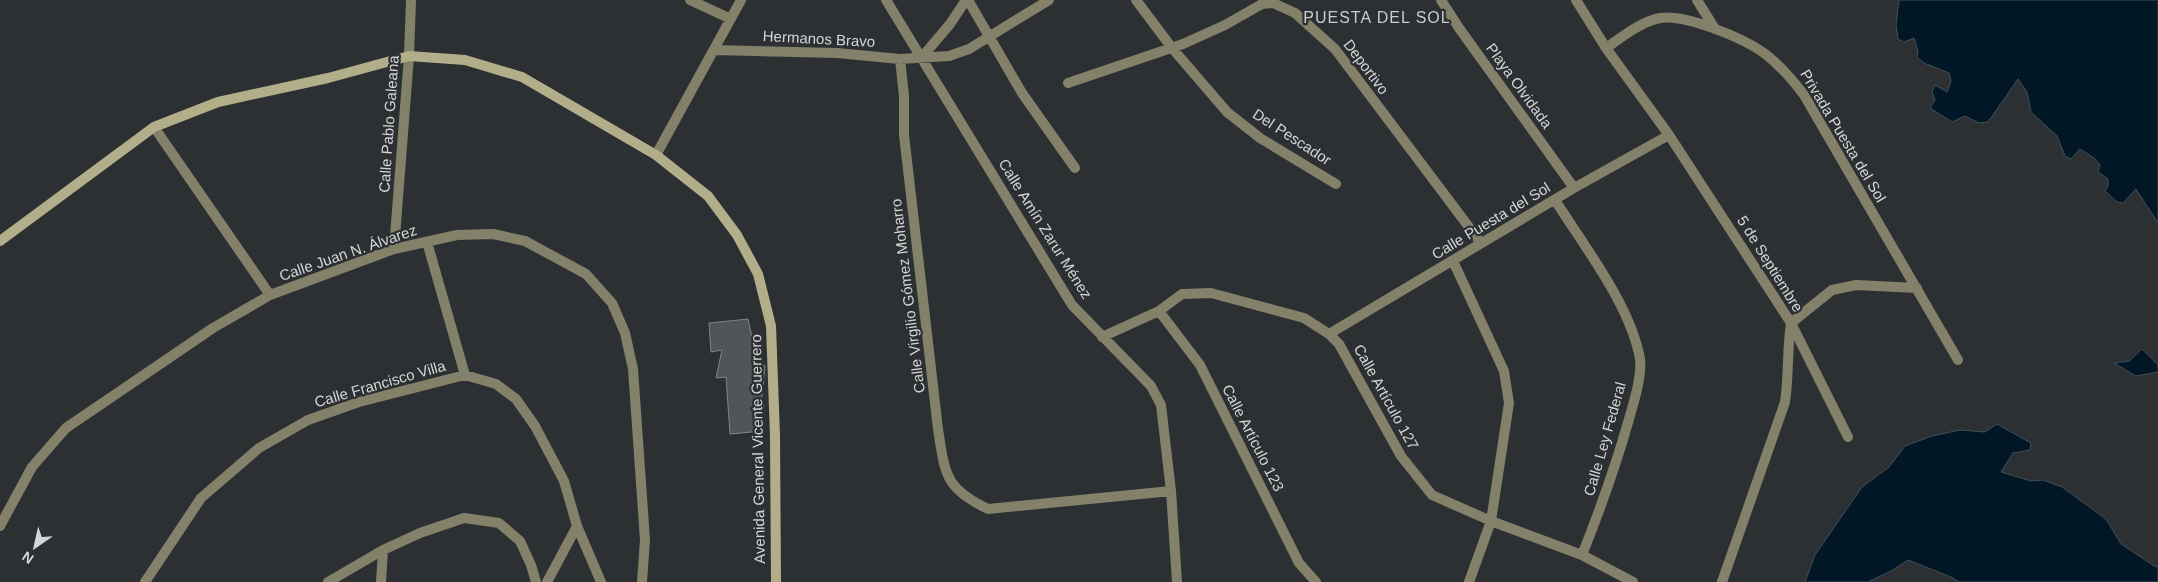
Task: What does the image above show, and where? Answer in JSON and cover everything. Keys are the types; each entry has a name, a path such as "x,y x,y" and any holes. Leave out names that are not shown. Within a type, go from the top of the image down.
{"street":[{"name":"Calle Pablo Galeana","path":"394,250 409,56 411,0"},
{"path":"690,0 731,19"},
{"path":"656,155 741,0"},
{"name":"Calle Amín Zarur Ménez","path":"886,0 1072,305 1150,386 1161,404 1171,491 1177,582"},
{"path":"922,57 950,24 967,0 1022,93 1075,168"},
{"name":"Hermanos Bravo","path":"715,50 837,53 900,59 949,56 969,49 1049,0"},
{"path":"1136,0 1172,48"},
{"name":"Playa Olvidada","path":"1441,0 1574,188"},
{"name":"5 de Septiembre","path":"1576,0 1606,48 1669,134 1791,323 1788,344 1788,384 1785,402 1722,582"},
{"path":"1697,0 1715,29"},
{"name":"Deportivo","path":"1068,83 1183,44 1225,25 1262,4 1273,3 1295,12 1335,49 1481,243"},
{"path":"1606,48 1640,26 1660,18 1688,19 1715,29"},
{"name":"Privada Puesta del Sol","path":"1715,29 1763,52 1787,72 1804,95 1958,360"},
{"name":"Del Pescador","path":"1172,48 1227,112 1260,138 1336,184"},
{"name":"Avenida General Vicente Guerrero","path":"0,241 154,127 218,102 328,78 409,56 465,60 522,78 656,155 708,196 737,235 758,274 771,326 775,436 776,582"},
{"name":"Calle Virgilio Gómez Moharro","path":"900,59 904,96 904,136 938,429 945,471 953,486 970,501 988,509 1171,491"},
{"path":"154,127 270,295"},
{"name":"Calle Puesta del Sol","path":"1329,334 1574,188 1669,134"},
{"name":"Calle Ley Federal","path":"1555,200 1623,309 1634,337 1640,362 1636,394 1612,478 1582,555"},
{"name":"Calle Juan N. Álvarez","path":"0,526 32,467 66,428 213,328 270,295 394,250 456,235 492,234 525,241 586,274 612,303 625,333 633,369 645,540 642,582"},
{"path":"427,242 465,375"},
{"path":"1453,260 1504,371 1509,403 1491,520 1469,582"},
{"path":"1848,437 1791,323 1832,290 1856,285 1917,288"},
{"name":"Calle Artículo 127","path":"1159,311 1182,294 1211,293 1304,318 1329,334 1339,344 1400,456 1432,495 1582,555 1633,582"},
{"path":"1102,337 1159,311"},
{"name":"Calle Artículo 123","path":"1159,311 1200,365 1299,563 1316,582"},
{"name":"Calle Francisco Villa","path":"145,582 201,498 260,448 308,420 359,402 465,375 496,384 516,399 534,426 564,481 577,526 601,582"},
{"path":"328,582 383,550 420,533 464,518 499,523 520,541 531,565 536,582"},
{"path":"547,582 577,526"},
{"path":"380,582 383,550"}],"water":[{"path":"1899,0 2158,0 2158,223 2136,189 2123,203 2117,202 2105,191 2108,187 2108,179 2098,172 2100,165 2094,158 2080,149 2071,159 2065,156 2057,136 2031,112 2027,92 2018,79 1988,122 1979,123 1965,116 1952,122 1930,108 1935,100 1932,92 1935,85 1947,92 1951,81 1949,73 1924,63 1917,57 1918,51 1914,38 1904,42 1898,39 1896,25"},
{"path":"2142,349 2158,365 2158,372 2136,376 2114,363 2129,361"},
{"path":"1997,424 2031,443 2030,450 2013,453 2001,472 2031,481 2043,480 2062,487 2106,519 2121,544 2158,567 2158,582 1959,582 1908,560 1868,582 1805,582 1815,555 1862,487 1889,467 1905,446 1932,436 1960,430 1985,432"}],"building":[{"path":"748,319 757,359 765,366 761,405 764,405 762,431 730,434 726,377 716,378 722,350 711,352 709,323"}],"district":[{"name":"PUESTA DEL SOL","path":"1377,17"}]}
